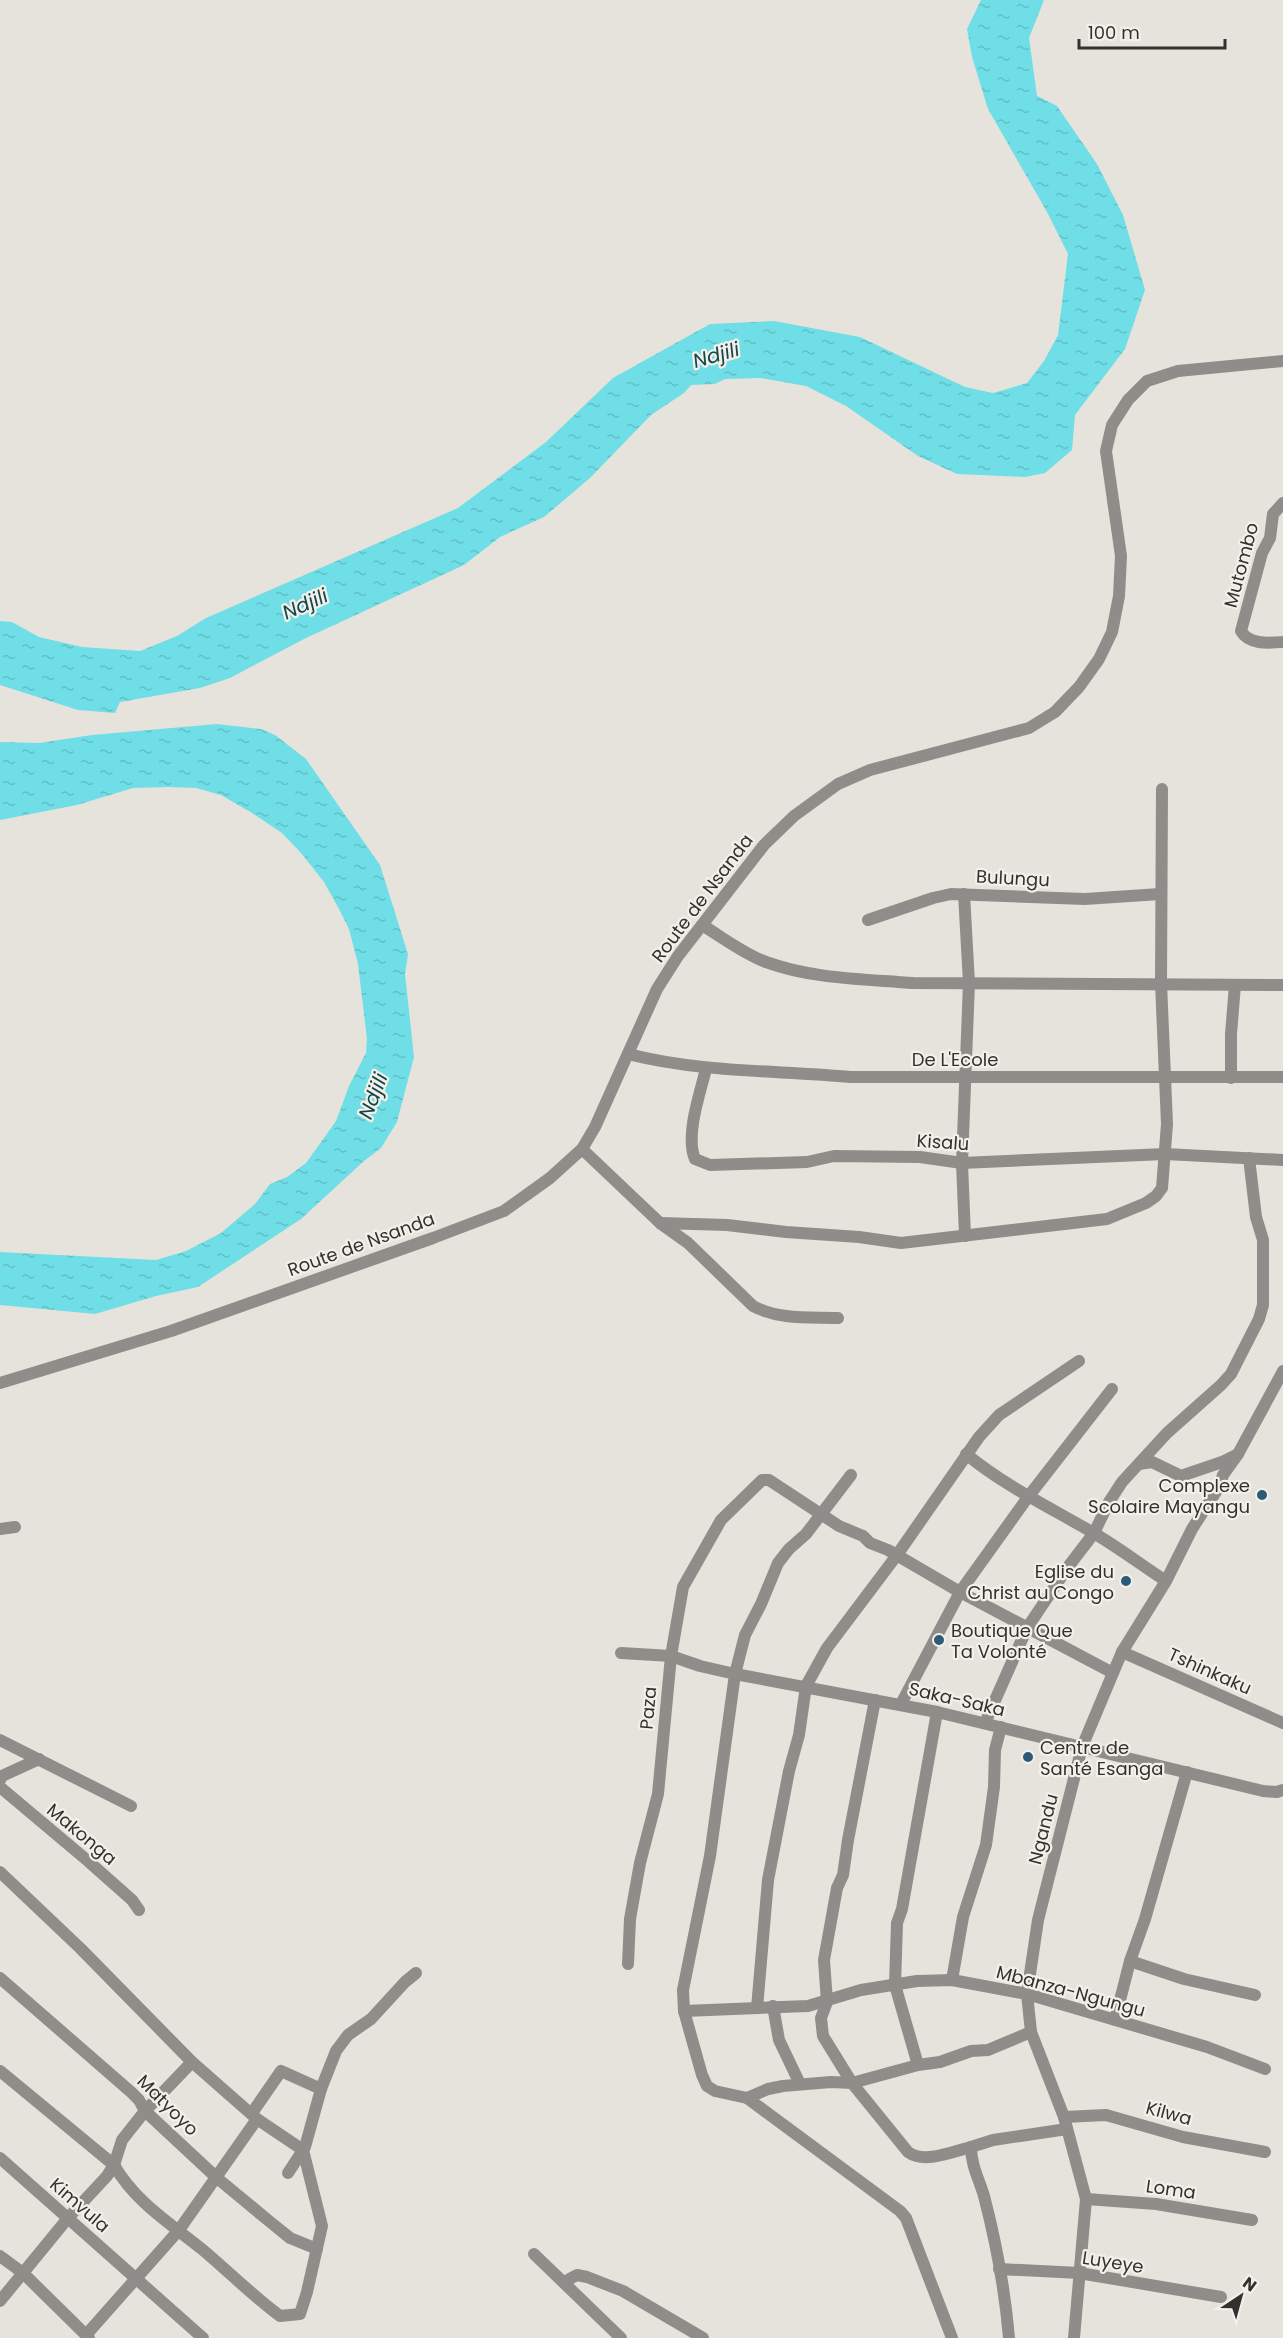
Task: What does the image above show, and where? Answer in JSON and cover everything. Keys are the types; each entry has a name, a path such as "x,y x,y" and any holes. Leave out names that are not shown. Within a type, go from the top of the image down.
{"street":[{"name":"Route de Nsanda","path":"0,1383 171,1331 504,1211 550,1178 582,1149 610,1097 657,988 678,956 764,846 794,816 838,784 870,770 1029,728 1055,712 1079,687 1099,659 1112,632 1119,596 1121,556 1106,451 1113,425 1128,400 1147,381 1178,371 1283,361"},
{"name":"Mutombo","path":"1283,502 1273,514 1270,538 1262,553 1241,631 1244,637 1252,641 1283,642"},
{"path":"660,1222 727,1225 901,1243 1107,1219 1146,1203 1156,1196 1162,1188 1167,1124 1161,983 1162,789"},
{"path":"963,894 969,983 962,1163 966,1236"},
{"name":"Bulungu","path":"867,920 933,898 963,894 984,897 1085,899 1161,894"},
{"path":"702,925 765,962 815,974 913,983 1283,985"},
{"path":"1231,1078 1231,1034 1235,985"},
{"name":"De L'Ecole","path":"628,1054 706,1069 771,1074 794,1072 851,1077 1068,1076 1165,1079 1283,1077"},
{"name":"Kisalu","path":"706,1069 691,1149 695,1159 704,1163 807,1162 834,1156 921,1157 962,1163 1165,1154 1283,1160"},
{"path":"582,1149 660,1222 688,1243 753,1306 766,1313 780,1316 838,1318"},
{"path":"986,1724 1027,1628 1094,1533 1117,1489 1167,1433 1231,1374 1259,1319 1263,1305 1263,1240 1256,1217 1249,1158"},
{"path":"757,2008 768,1880 789,1771 799,1735 806,1686 827,1648 897,1555 966,1454 999,1414 1079,1361"},
{"name":"Ngandu","path":"1074,2338 1086,2199 1066,2123 1031,2032 1027,1994 1038,1920 1082,1747 1113,1672 1122,1652 1166,1581 1192,1528 1238,1454 1283,1371"},
{"path":"901,1704 960,1592 1028,1497 1112,1389"},
{"path":"966,1454 1028,1497 1094,1533 1166,1581"},
{"path":"1139,1464 1152,1462 1180,1476 1222,1462 1238,1454"},
{"path":"851,1475 806,1534 777,1563 761,1604 745,1635 735,1674 710,1856 683,1990 684,2011 702,2076 707,2085 716,2091 747,2098 891,2204 906,2218 952,2338"},
{"name":"Paza","path":"628,1964 630,1919 640,1863 658,1794 671,1656 685,1582 721,1520 762,1480 769,1480 820,1513"},
{"path":"820,1513 839,1526 897,1555 960,1592 1113,1672"},
{"path":"0,1529 15,1527"},
{"name":"Tshinkaku","path":"1122,1652 1283,1723"},
{"name":"Saka-Saka","path":"621,1653 671,1656 735,1674 901,1704 1263,1791 1283,1790"},
{"path":"852,2083 823,2036 821,2018 827,2002 824,1970 826,1950 837,1888 843,1875 875,1700"},
{"path":"918,2065 895,1986 897,1923 902,1909 936,1712"},
{"path":"952,1980 963,1917 986,1845 994,1787 995,1750 1001,1727"},
{"path":"0,1740 131,1806"},
{"path":"0,1779 39,1759"},
{"path":"1115,2020 1187,1772"},
{"name":"Makonga","path":"0,1779 132,1900 139,1910"},
{"path":"0,1872 88,1956 192,2062 255,2116 303,2150 309,2180 321,2216 322,2231 301,2311 292,2316 283,2317 257,2298 132,2192 114,2165 0,2071"},
{"path":"1131,1961 1184,1979 1255,1995"},
{"path":"288,2172 303,2150 321,2089 336,2051 348,2035 371,2019 416,1973"},
{"name":"Matyoyo","path":"0,1978 131,2092 145,2111 217,2178 291,2238 317,2249"},
{"name":"Mbanza-Ngungu","path":"684,2011 808,2006 861,1990 917,1981 952,1980 1027,1994 1207,2047 1265,2068"},
{"path":"773,2007 779,2040 800,2084"},
{"path":"747,2098 768,2089 800,2084 852,2083 918,2065 940,2062 971,2051 988,2050 1031,2032"},
{"path":"0,2301 107,2176 114,2165 122,2140 145,2111 192,2062"},
{"path":"0,2256 23,2273 88,2337 179,2230 217,2178 281,2071 321,2089"},
{"name":"Kilwa","path":"852,2083 908,2152 915,2157 923,2158 1106,2115 1183,2137 1265,2152"},
{"path":"971,2147 971,2159 984,2196 999,2269 1009,2338"},
{"name":"Kimvula","path":"0,2158 203,2338"},
{"name":"Loma","path":"1086,2199 1156,2204 1252,2220"},
{"path":"534,2254 621,2338"},
{"name":"Luyeye","path":"999,2269 1079,2273 1221,2297"},
{"path":"564,2282 577,2275 611,2286 703,2338"}],"water":[{"name":"Ndjili","path":"981,0 1044,0 1029,38 1037,96 1057,106 1097,164 1123,215 1145,290 1125,349 1075,415 1072,450 1045,473 1025,477 957,474 918,456 846,406 806,386 761,378 725,379 715,384 691,385 684,393 651,415 590,478 544,517 500,537 464,565 306,638 230,678 200,688 120,702 115,713 78,710 0,685 0,621 12,622 39,637 82,647 140,651 177,636 206,618 458,508 546,442 613,378 710,324 774,321 860,337 965,387 993,393 1027,383 1044,361 1058,335 1068,254 1047,212 988,109 972,57 967,29"},
{"name":"Ndjili","path":"217,724 261,729 275,735 306,759 380,865 408,954 405,974 414,1057 397,1122 381,1148 301,1219 198,1287 156,1296 95,1314 0,1305 0,1252 156,1260 186,1251 221,1233 255,1204 270,1184 287,1177 306,1163 336,1121 349,1086 366,1053 367,1039 358,964 349,929 324,882 301,853 282,833 252,813 221,795 196,788 133,788 77,805 0,820 0,742 39,743 92,735"}],"place":[{"name":"Complexe Scolaire Mayangu","path":"1262,1495"},
{"name":"Eglise du Christ au Congo","path":"1126,1581"},
{"name":"Boutique Que Ta Volonté","path":"939,1640"},
{"name":"Centre de Santé Esanga","path":"1028,1757"}]}
